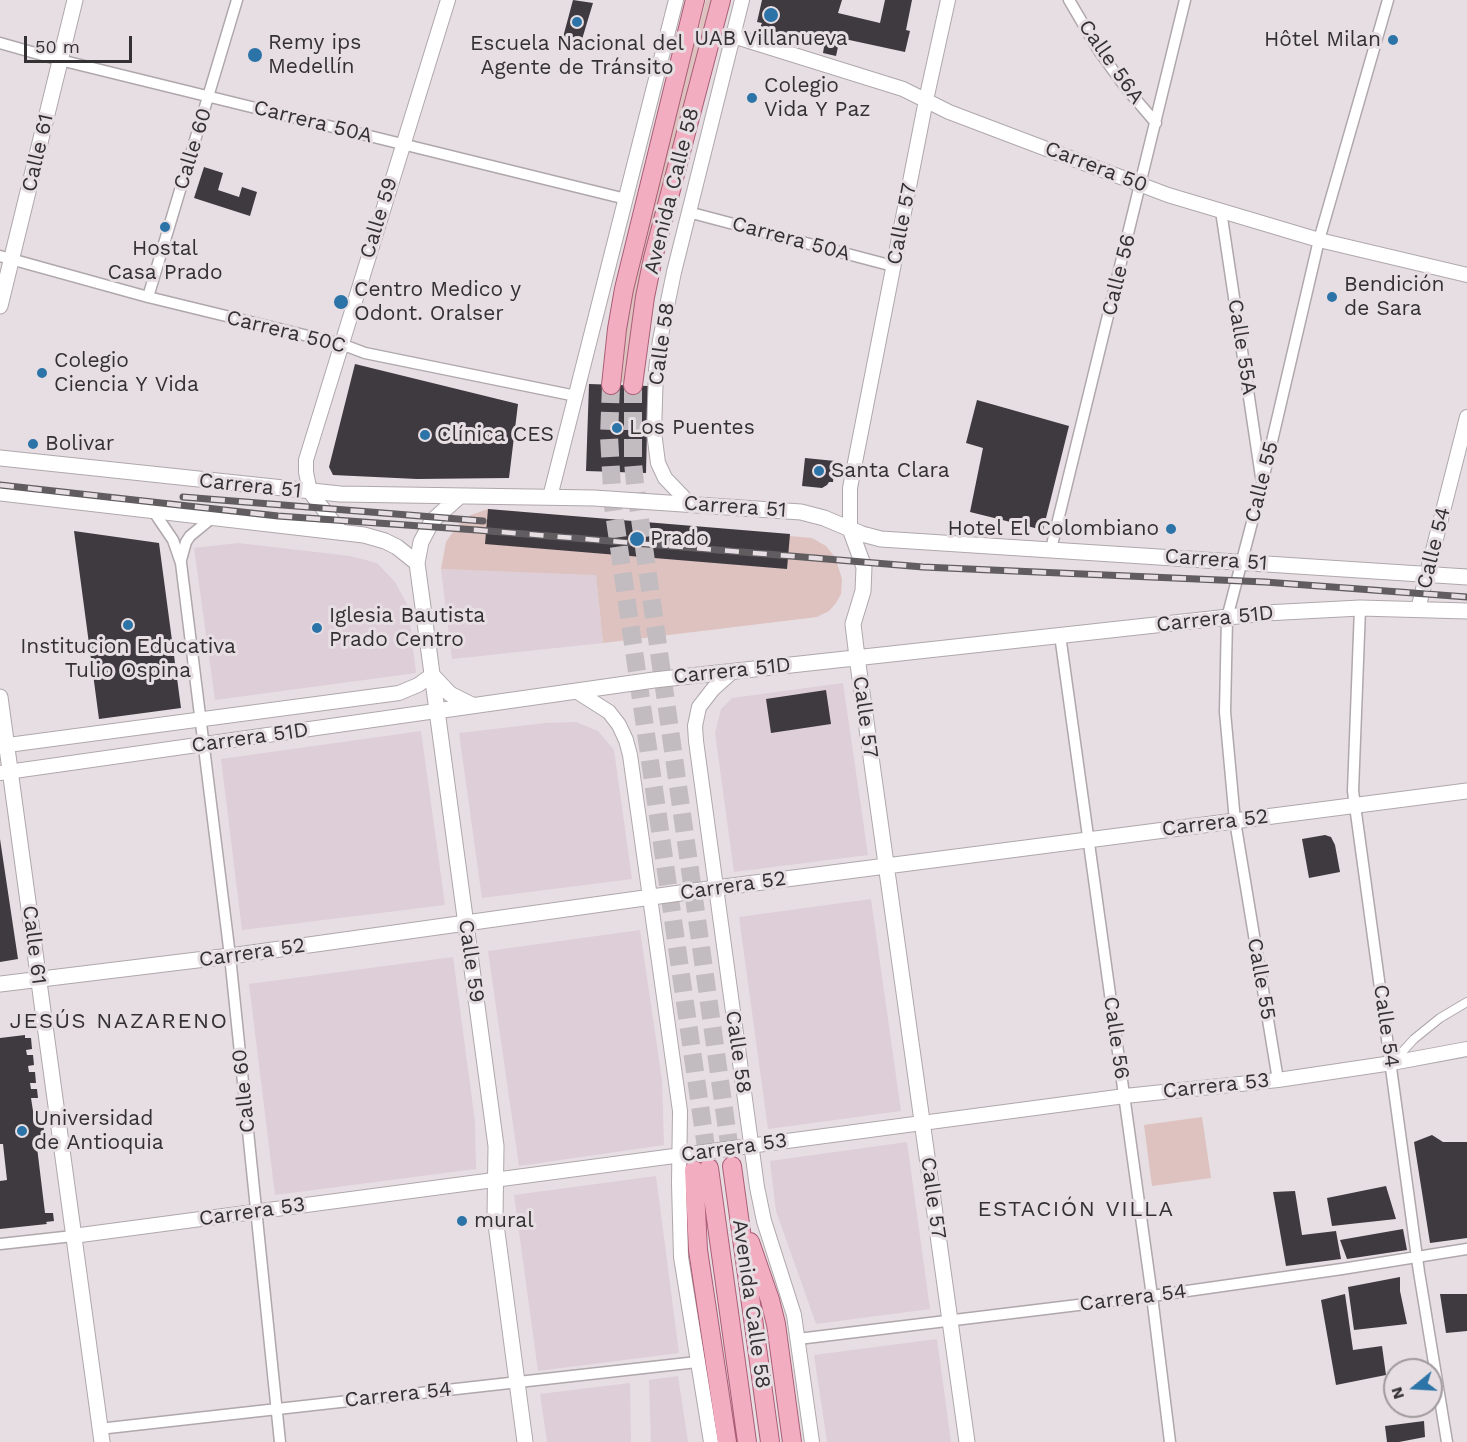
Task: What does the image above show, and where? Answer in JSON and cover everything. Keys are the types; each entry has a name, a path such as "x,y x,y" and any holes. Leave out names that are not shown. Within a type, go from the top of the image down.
{"main road":[{"name":"Calle 61","path":"0,306 6,257 75,0"},
{"name":"Avenida Calle 58","path":"611,385 624,289 695,0"},
{"name":"Avenida Calle 58","path":"633,385 645,297 653,258 722,0"},
{"name":"Carrera 51","path":"0,458 310,492 630,499 801,512 880,539 1242,561 1467,578"},
{"name":"Carrera 51","path":"0,494 341,532 385,541 397,547 417,563"},
{"name":"Calle 59","path":"460,496 432,521 421,542 417,563 496,1146 495,1217 525,1442"},
{"name":"Calle 57","path":"850,529 862,559 865,578 853,624 857,657 968,1442"},
{"name":"Carrera 51D","path":"436,711 733,671 1300,610 1360,608 1467,610"},
{"path":"432,675 450,694 473,705"},
{"name":"Calle 61","path":"0,697 5,773 38,980 100,1435"},
{"name":"Carrera 52","path":"0,984 230,956 716,888 1467,791"},
{"name":"Avenida Calle 58","path":"732,1166 770,1442"},
{"name":"Avenida Calle 58","path":"726,1442 698,1250 701,1169 747,1442"},
{"path":"738,1206 763,1276 776,1324 792,1442"}],"street":[{"name":"Calle 60","path":"148,297 237,0"},
{"name":"Calle 59","path":"310,492 306,460 448,0"},
{"name":"Calle 58","path":"690,504 665,478 655,450 655,392 660,340 688,212 742,0"},
{"name":"Calle 57","path":"850,529 850,488 926,100 948,0"},
{"name":"Calle 56A","path":"1069,0 1126,88 1156,123"},
{"name":"Calle 56","path":"1051,549 1142,184 1185,0"},
{"name":"Calle 55","path":"1278,1080 1235,821 1225,712 1227,618 1262,484 1319,240 1388,0"},
{"path":"550,497 626,199 672,1"},
{"name":"Carrera 50","path":"733,36 903,89 949,112 1168,195 1319,240 1467,275"},
{"name":"Carrera 50A","path":"0,43 208,97 626,199"},
{"name":"Calle 55A","path":"1221,211 1262,484"},
{"name":"Carrera 50A","path":"688,212 893,266"},
{"name":"Carrera 50C","path":"6,257 148,297 341,344 365,353 576,396"},
{"name":"Calle 54","path":"1418,609 1466,426"},
{"path":"310,492 341,532"},
{"name":"Calle 60","path":"154,512 173,540 181,563 230,956 280,1442"},
{"name":"Calle 60","path":"181,563 186,542 193,532 212,518"},
{"name":"Calle 54","path":"1360,608 1353,769 1356,805 1418,1257 1447,1442"},
{"name":"Calle 56","path":"1059,635 1125,1096 1170,1442"},
{"name":"Calle 58","path":"733,671 705,697 696,716 695,726 751,1146 764,1221 789,1298 798,1339 812,1442"},
{"name":"Carrera 51D","path":"3,745 399,693 418,685 432,675"},
{"path":"576,691 609,712 619,725 626,740 679,1102 681,1257 711,1442"},
{"name":"Carrera 51D","path":"5,773 436,711"},
{"path":"1392,1063 1414,1039 1440,1018 1467,1002"},
{"name":"Carrera 53","path":"0,1244 1125,1096 1278,1080 1467,1049"},
{"name":"Carrera 54","path":"798,1339 1152,1296 1467,1249"},
{"name":"Carrera 54","path":"100,1435 277,1409 697,1362"}],"shaded area":[{"path":"706,0 715,0 627,382 618,382 628,303 636,267"},
{"path":"488,509 812,538 826,546 835,557 842,579 841,594 829,611 817,617 603,643 596,575 441,569 446,542 457,526 471,515"},
{"path":"238,543 350,556 377,563 395,582 408,606 416,673 215,700 194,548"},
{"path":"441,569 596,574 603,643 452,659"},
{"path":"843,683 868,855 734,872 715,733 721,709 732,698"},
{"path":"576,722 598,731 614,750 632,879 482,898 459,733 545,723"},
{"path":"421,731 445,905 242,930 221,759"},
{"path":"871,899 901,1111 768,1129 739,917"},
{"path":"640,930 662,1080 664,1145 519,1166 488,951"},
{"path":"453,957 475,1122 476,1169 275,1195 249,984"},
{"path":"1202,1117 1211,1178 1152,1186 1144,1125"},
{"path":"907,1142 930,1309 816,1324 776,1211 770,1161"},
{"path":"656,1176 679,1353 538,1371 514,1195"},
{"path":"937,1339 951,1442 827,1442 814,1355"},
{"path":"678,1376 688,1442 651,1442 649,1380"},
{"path":"630,1383 631,1442 547,1442 540,1394"}],"building":[{"name":"Escuela Nacional del Agente de Tránsito","path":"573,0 593,3 580,46 562,41"},
{"path":"762,0 842,0 838,13 880,23 885,0 912,0 906,30 910,31 905,52 840,38 836,56 823,53 824,47 819,46 819,43 823,37 816,36 811,40 760,28 762,23 757,22"},
{"path":"204,167 223,173 218,190 239,197 242,187 257,192 250,216 194,198"},
{"name":"Clínica CES","path":"355,364 518,404 509,478 417,479 333,475 329,467"},
{"name":"Los Puentes","path":"589,384 648,386 646,473 586,471"},
{"path":"977,400 1069,426 1043,530 970,512 983,448 966,443"},
{"name":"Santa Clara","path":"805,458 835,461 833,482 829,482 822,488 802,486"},
{"name":"Prado","path":"488,509 790,534 787,569 485,544"},
{"name":"Institucion Educativa Tulio Ospina","path":"74,531 159,543 181,708 99,719"},
{"path":"826,690 831,724 771,733 766,699"},
{"path":"1325,835 1331,837 1335,845 1340,872 1309,878 1302,839"},
{"path":"0,839 18,959 0,962"},
{"name":"Universidad de Antioquia","path":"25,1035 25,1038 31,1038 32,1049 26,1050 27,1055 33,1055 34,1065 28,1066 29,1072 35,1072 36,1083 30,1083 31,1089 37,1089 38,1098 31,1098 35,1124 43,1123 45,1138 36,1139 45,1213 53,1213 54,1221 46,1222 47,1224 0,1229 0,1181 7,1180 3,1144 0,1144 0,1038"},
{"path":"1432,1135 1443,1142 1467,1142 1467,1238 1430,1243 1414,1142"},
{"path":"1386,1186 1396,1219 1332,1226 1327,1198"},
{"path":"1295,1191 1302,1235 1336,1231 1341,1259 1286,1266 1273,1192"},
{"path":"1403,1229 1407,1250 1347,1259 1340,1240"},
{"path":"1400,1277 1400,1291 1407,1324 1354,1330 1348,1287"},
{"path":"1345,1294 1353,1350 1382,1346 1383,1376 1336,1385 1321,1300"},
{"path":"1440,1294 1467,1294 1467,1331 1446,1333"},
{"path":"1424,1421 1425,1437 1387,1442 1385,1426"}],"tunnel":[{"path":"611,385 609,436 613,506 709,1168"},
{"path":"633,385 635,484 732,1165"}],"railway":[{"path":"0,485 278,516 923,567 1265,582 1467,597"},
{"path":"183,497 483,521"}],"place":[{"name":"UAB Villanueva","path":"771,15"},
{"name":"Escuela Nacional del Agente de Tránsito","path":"577,22"},
{"name":"Hôtel Milan","path":"1393,40"},
{"name":"Remy ips Medellín","path":"255,55"},
{"name":"Colegio Vida Y Paz","path":"752,98"},
{"name":"Hostal Casa Prado","path":"165,227"},
{"name":"Bendición de Sara","path":"1332,297"},
{"name":"Centro Medico y Odont. Oralser","path":"341,302"},
{"name":"Colegio Ciencia Y Vida","path":"42,373"},
{"name":"Los Puentes","path":"617,428"},
{"name":"Clínica CES","path":"425,435"},
{"name":"Bolivar","path":"33,444"},
{"name":"Santa Clara","path":"819,471"},
{"name":"Hotel El Colombiano","path":"1171,529"},
{"name":"Prado","path":"637,539"},
{"name":"Institucion Educativa Tulio Ospina","path":"128,625"},
{"name":"Iglesia Bautista Prado Centro","path":"317,628"},
{"name":"Universidad de Antioquia","path":"22,1131"},
{"name":"mural","path":"462,1221"}],"district":[{"name":"JESÚS NAZARENO","path":"119,1022"},
{"name":"ESTACIÓN VILLA","path":"1076,1210"}]}
